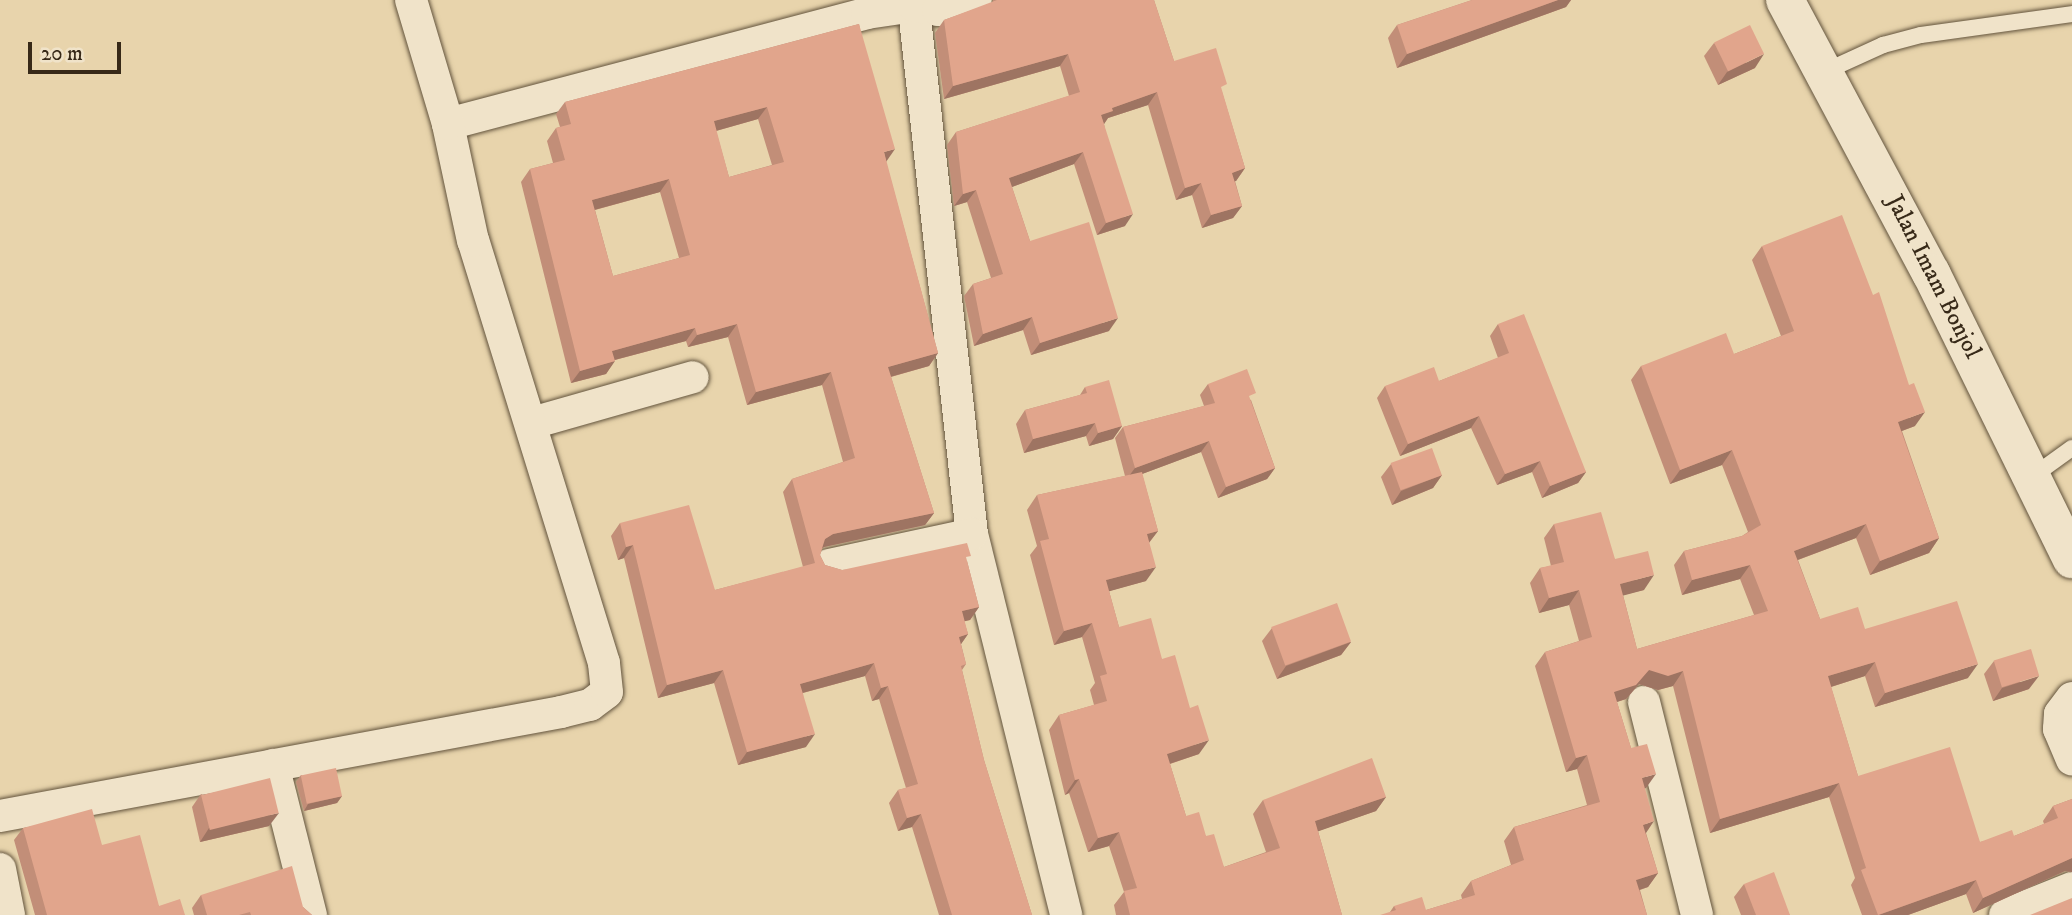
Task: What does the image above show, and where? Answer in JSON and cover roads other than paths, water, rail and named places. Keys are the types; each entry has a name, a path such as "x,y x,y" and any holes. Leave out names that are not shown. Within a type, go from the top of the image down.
{"main road":[{"name":"Jalan Imam Bonjol","path":"1785,0 1826,71 2033,476 2072,559"}],"street":[{"path":"0,816 561,712 590,705 607,692 604,663 532,423 473,241 448,124 411,0"},
{"path":"448,124 867,13 913,3 938,10 976,0"},
{"path":"913,3 972,534 1066,915"},
{"path":"532,423 693,377"},
{"path":"829,565 972,534"},
{"path":"2072,698 2060,714 2059,729 2072,759"},
{"path":"1644,702 1698,915"},
{"path":"273,765 311,915"},
{"path":"0,869 9,915"},
{"path":"2005,915 2072,888"}],"lane":[{"path":"1826,71 1884,45 1921,35 2072,14"},
{"path":"2033,476 2072,448"}]}
